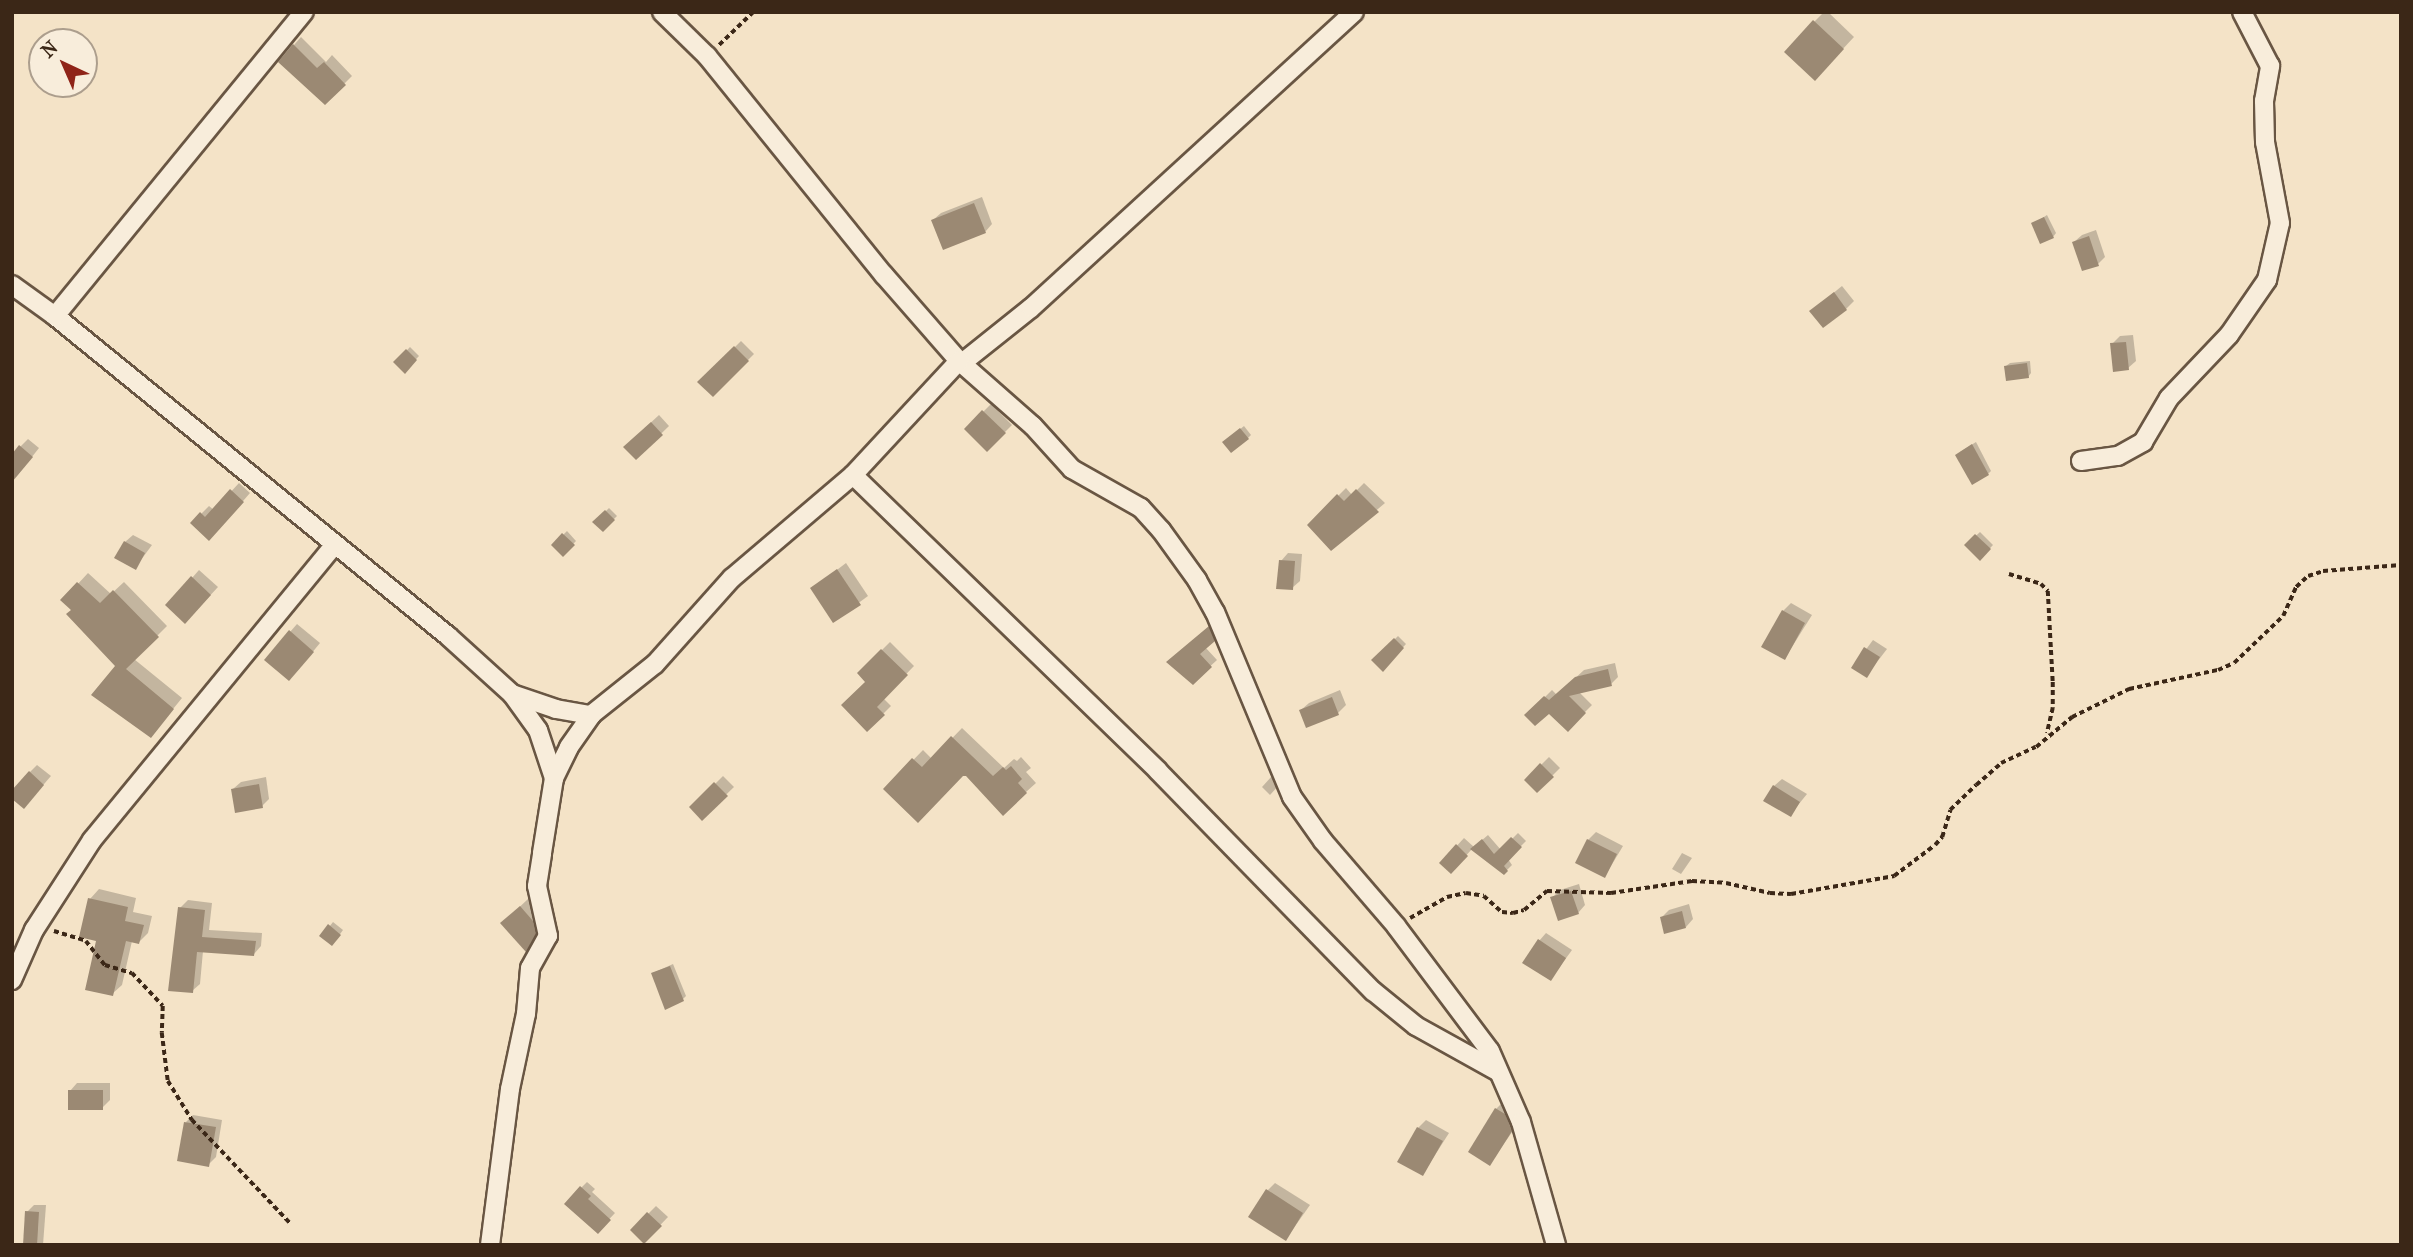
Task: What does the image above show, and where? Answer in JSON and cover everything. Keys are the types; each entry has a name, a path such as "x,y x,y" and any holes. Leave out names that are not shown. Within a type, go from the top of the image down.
{"street":[{"path":"55,316 304,12"},
{"path":"662,12 707,56 875,264 960,362 1033,426 1072,469 1141,508 1161,530 1197,580 1215,612 1292,797 1323,841 1396,926 1490,1051 1521,1122 1556,1245"},
{"path":"490,1245 510,1089 526,1014 530,968 548,936 537,886 554,778 569,747 591,715 655,664 732,578 853,475 960,362 1031,308 1354,12"},
{"path":"2081,461 2118,456 2143,442 2169,398 2229,335 2267,280 2280,223 2265,142 2264,101 2270,66 2242,12"},
{"path":"12,285 55,316 448,636 512,694 538,730 554,778"},
{"path":"853,475 1158,771 1373,991 1416,1026 1497,1071"},
{"path":"12,980 34,930 93,840 334,545"},
{"path":"512,694 556,709 591,715"}],"path":[{"path":"707,56 753,12"},
{"path":"1396,926 1447,897 1466,893 1484,896 1502,912 1513,913 1524,910 1547,891 1611,893 1692,881 1726,883 1770,893 1791,894 1894,876 1935,845 1942,837 1950,810 1976,785 2001,763 2036,747 2046,735 2071,717 2129,690 2218,670 2234,663 2283,616 2296,587 2308,576 2323,571 2401,565"},
{"path":"2010,574 2041,584 2048,591 2053,708 2046,735"},
{"path":"34,930 53,931 86,941 105,965 132,973 143,983 163,1006 162,1033 168,1081 186,1110 245,1180 290,1223"}],"building":[{"path":"1813,20 1844,49 1815,81 1784,52"},
{"path":"293,44 317,68 324,62 346,85 325,105 278,62"},
{"path":"974,203 986,233 943,250 931,220"},
{"path":"2044,217 2054,238 2040,244 2031,223"},
{"path":"2089,236 2099,266 2082,271 2072,242"},
{"path":"1834,292 1847,310 1823,328 1809,311"},
{"path":"2126,342 2129,370 2113,372 2110,343"},
{"path":"734,346 749,361 713,397 697,382"},
{"path":"406,349 417,360 405,374 393,362"},
{"path":"2027,363 2029,378 2006,381 2004,366"},
{"path":"982,410 1006,433 987,452 964,429"},
{"path":"651,422 663,435 636,460 623,447"},
{"path":"1240,428 1249,439 1231,453 1222,442"},
{"path":"1972,444 1989,475 1972,485 1955,455"},
{"path":"19,445 33,457 12,482 12,454"},
{"path":"230,489 244,502 209,541 190,523 200,512 205,517"},
{"path":"1356,489 1379,512 1331,551 1307,525 1337,494 1344,501"},
{"path":"605,510 615,520 603,532 592,522"},
{"path":"562,533 575,545 563,557 551,545"},
{"path":"1975,534 1991,549 1980,561 1964,545"},
{"path":"124,541 145,553 136,570 114,558"},
{"path":"1279,560 1295,561 1293,590 1276,589"},
{"path":"837,569 861,605 833,623 810,588"},
{"path":"191,576 211,595 185,624 165,605"},
{"path":"77,582 100,603 113,590 159,637 126,669 174,709 151,738 91,695 115,666 66,614 71,610 60,600"},
{"path":"1782,610 1805,623 1785,660 1761,647"},
{"path":"1209,626 1215,641 1200,654 1212,667 1193,685 1166,662"},
{"path":"289,630 314,652 289,681 264,660"},
{"path":"1394,638 1404,648 1383,672 1371,660"},
{"path":"1864,647 1880,657 1867,678 1851,668"},
{"path":"881,649 908,675 877,707 885,715 867,732 841,705 865,682 857,673"},
{"path":"1608,669 1612,686 1569,696 1586,713 1568,732 1549,714 1535,726 1524,715 1544,696 1549,700 1575,677"},
{"path":"1332,697 1339,715 1306,728 1299,710"},
{"path":"951,736 993,776 1003,767 1006,770 1011,766 1022,779 1018,783 1027,793 1003,816 966,776 918,823 883,789 912,758 922,767"},
{"path":"1540,763 1554,777 1537,793 1524,780"},
{"path":"29,771 44,785 24,809 12,799 12,790"},
{"path":"714,782 728,796 702,821 689,807"},
{"path":"259,784 263,808 235,813 231,789"},
{"path":"1773,785 1800,802 1791,817 1763,801"},
{"path":"1511,837 1522,847 1504,866 1508,871 1504,875 1470,849 1482,839 1494,854"},
{"path":"1587,839 1617,854 1605,878 1575,863"},
{"path":"1456,844 1468,856 1451,874 1439,863"},
{"path":"1571,891 1579,914 1558,921 1550,897"},
{"path":"88,898 128,907 125,921 144,925 139,944 126,941 113,996 85,990 96,941 79,937"},
{"path":"520,906 533,921 536,934 526,952 500,923"},
{"path":"178,907 205,910 202,937 256,941 254,956 197,952 193,993 168,991"},
{"path":"1682,911 1686,928 1664,934 1660,917"},
{"path":"328,924 341,935 332,946 319,936"},
{"path":"1538,939 1566,958 1551,981 1522,963"},
{"path":"670,966 684,1001 665,1010 651,973"},
{"path":"68,1090 103,1090 103,1110 68,1110"},
{"path":"1495,1108 1505,1114 1512,1131 1490,1166 1468,1152"},
{"path":"184,1122 216,1127 209,1167 177,1161"},
{"path":"1417,1127 1443,1141 1423,1176 1397,1162"},
{"path":"580,1186 591,1196 588,1199 611,1220 598,1234 564,1204"},
{"path":"1266,1189 1303,1213 1286,1241 1248,1217"},
{"path":"25,1211 39,1212 37,1245 23,1245"},
{"path":"647,1212 662,1226 644,1244 630,1230"}]}
